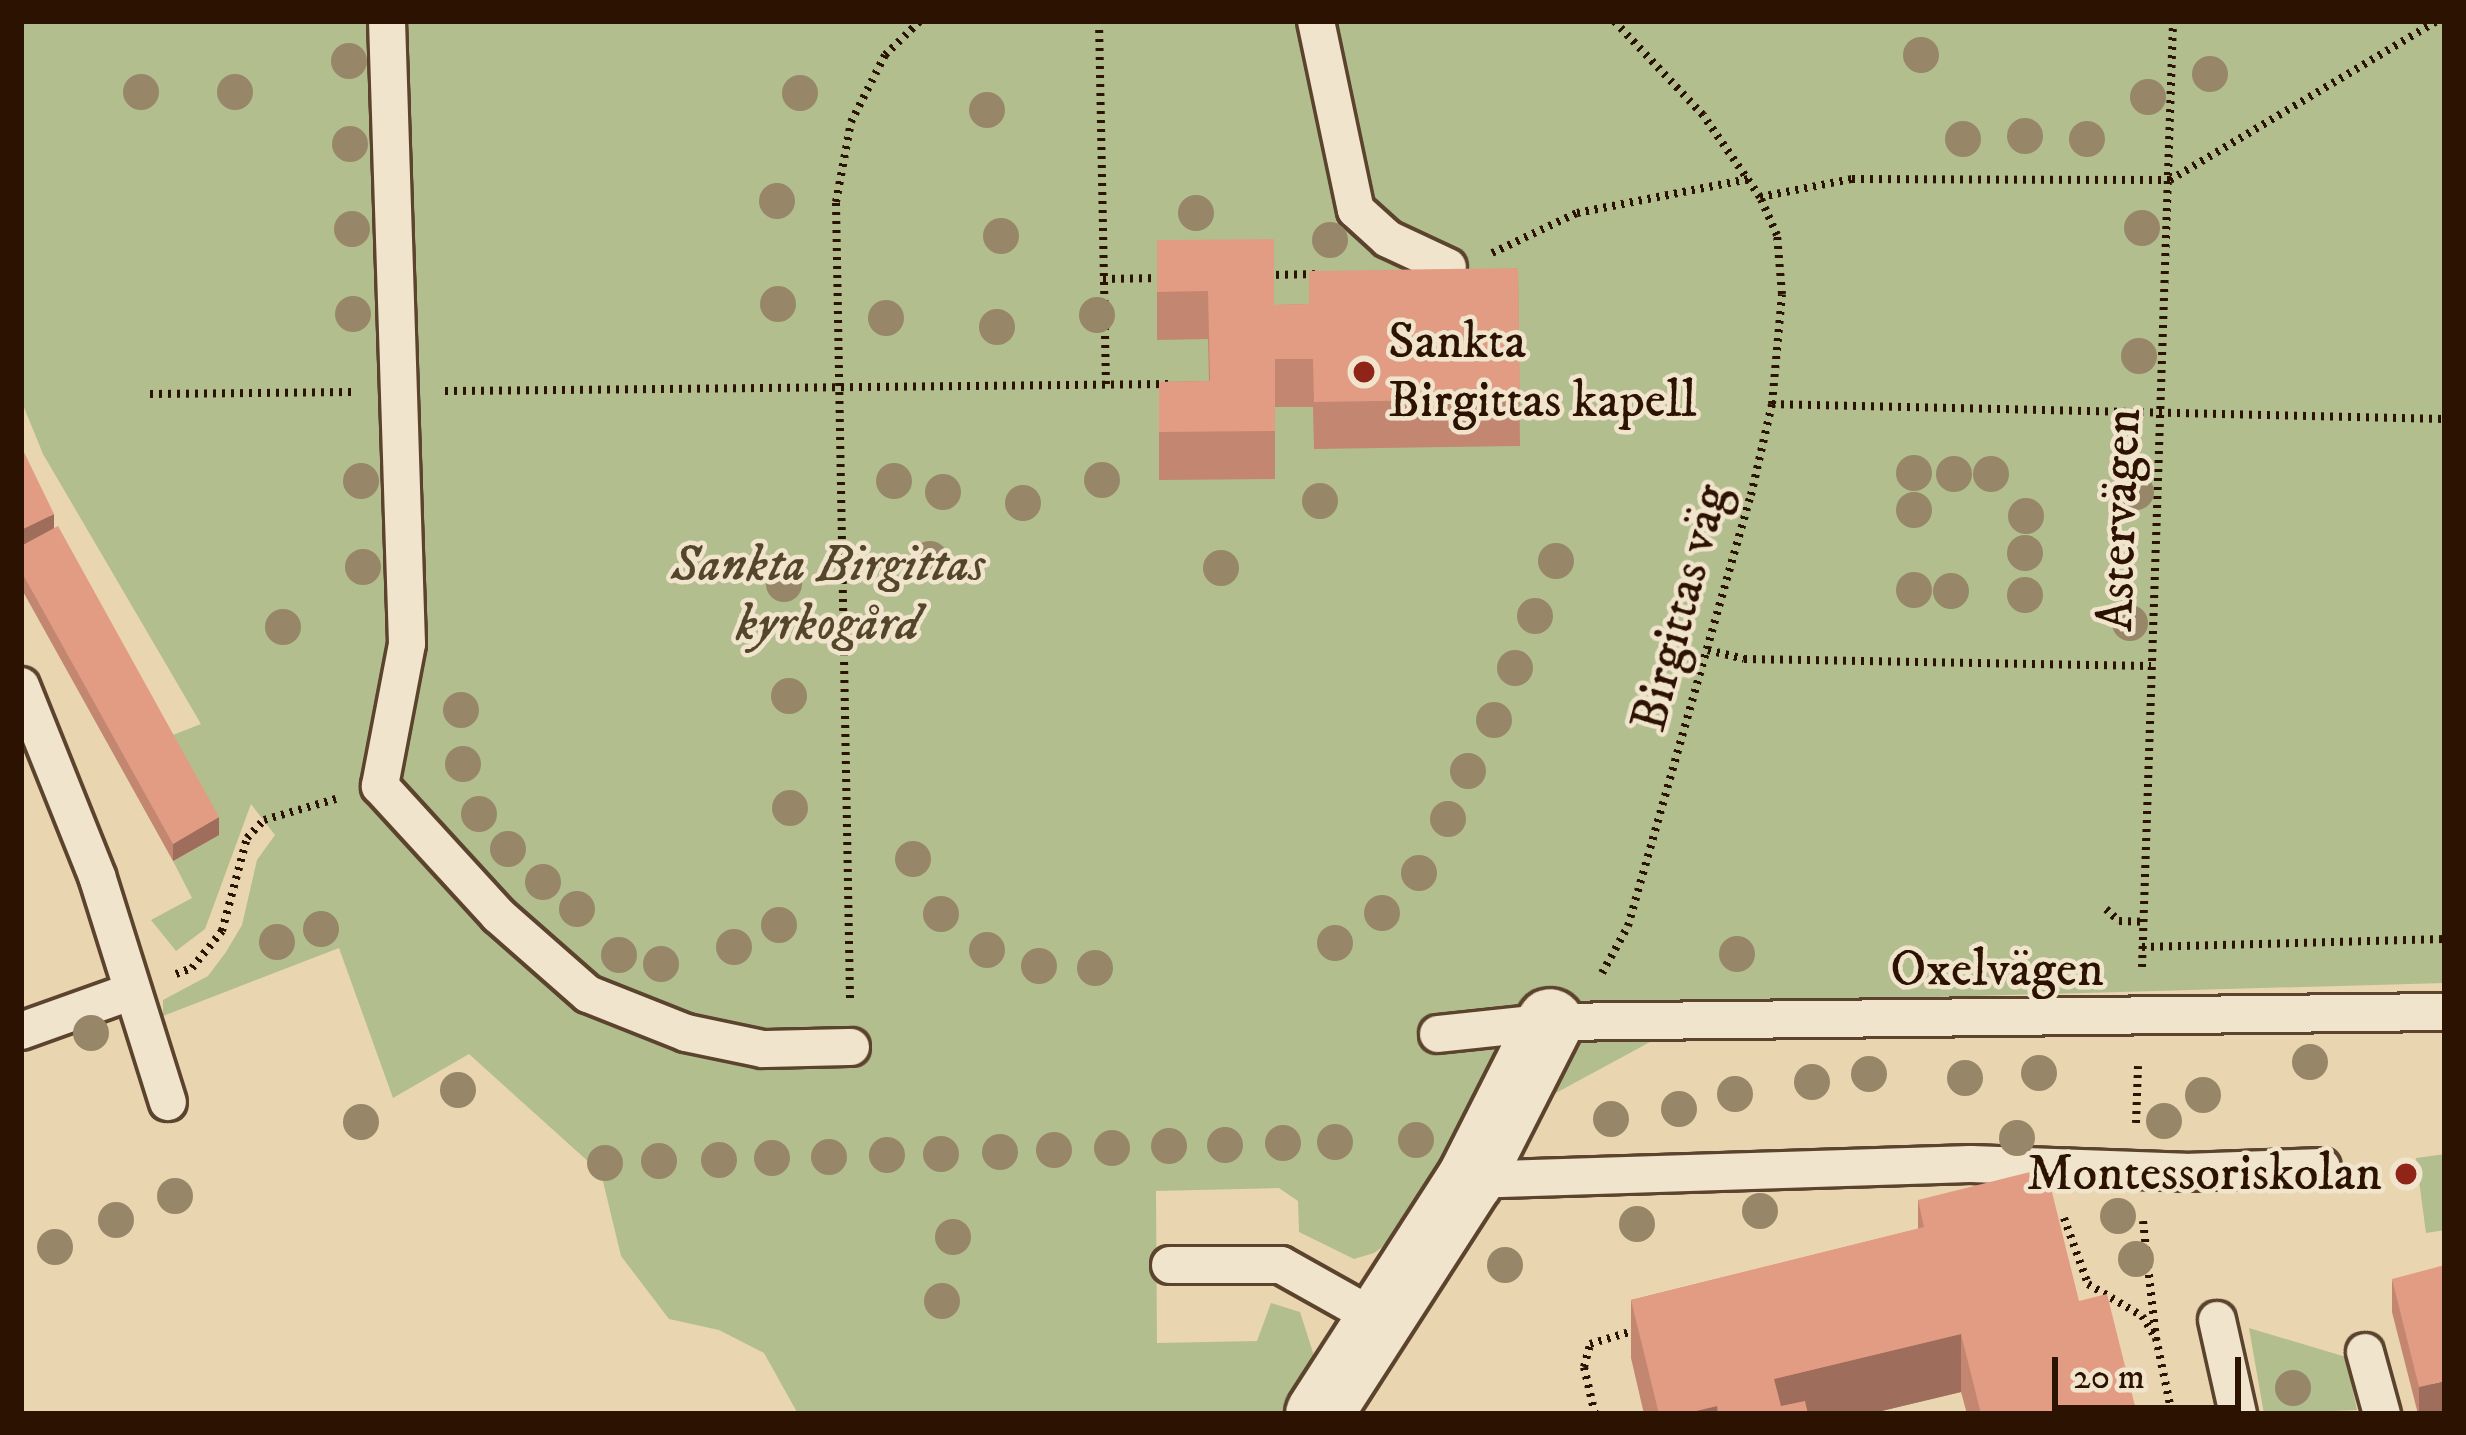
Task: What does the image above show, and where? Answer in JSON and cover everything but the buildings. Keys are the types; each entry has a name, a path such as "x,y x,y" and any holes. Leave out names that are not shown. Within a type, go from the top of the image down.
{"street":[{"path":"1319,1414 1470,1180 1550,1022"}],"lane":[{"path":"387,21 407,644 380,786 498,915 588,994 686,1034 763,1049 850,1047"},
{"path":"1316,21 1356,210 1388,239 1448,266"},
{"path":"24,702 98,876 130,992 168,1102"},
{"path":"21,1031 130,992"},
{"name":"Oxelvägen","path":"1438,1034 1550,1022 2140,1021 2445,1012"},
{"path":"1470,1180 1971,1164 2185,1172 2322,1167"},
{"path":"1170,1265 1281,1265 1379,1320"},
{"path":"2217,1320 2238,1414"},
{"path":"2365,1352 2382,1414"}],"path":[{"path":"1099,21 1106,385"},
{"name":"Birgittas väg","path":"1550,1022 1607,968 1628,926 1708,650 1772,404 1782,294 1777,235 1760,196 1702,115 1614,21"},
{"name":"Astervägen","path":"2140,1021 2173,21"},
{"path":"1760,196 1852,179 2170,180 2437,21"},
{"path":"850,1047 836,202 851,122 885,56 916,23"},
{"path":"1448,266 1577,213 1749,179"},
{"path":"1245,276 1340,274"},
{"path":"1103,279 1174,278"},
{"path":"421,391 1188,384"},
{"path":"149,394 371,392"},
{"path":"1772,404 2445,419"},
{"path":"1708,650 1744,659 2151,666"},
{"path":"130,992 192,968 223,931 247,838 264,820 380,786"},
{"path":"2106,909 2120,921 2143,922"},
{"path":"2143,947 2445,939"},
{"path":"2051,1210 2068,1220 2088,1284 2142,1316 2156,1337 2172,1414"},
{"path":"1595,1414 1584,1367 1589,1344 1658,1323"}],"green space":[{"name":"Sankta Birgittas kyrkogård","path":"21,21 2445,21 2445,983 1722,1003 1449,1151 1401,1233 1374,1253 1354,1259 1299,1232 1298,1201 1279,1188 1156,1191 1157,1343 1257,1341 1271,1303 1300,1312 1318,1368 1290,1414 798,1414 764,1353 719,1330 669,1319 621,1256 601,1173 469,1054 393,1098 339,948 163,1016 163,1000 208,976 226,952 242,925 257,860 275,835 251,804 205,929 176,951 151,920 192,898 173,861 219,835 165,738 201,724 43,454 21,400"},
{"path":"2445,1154 2445,1230 2426,1233 2416,1158"},
{"path":"2249,1328 2346,1357 2357,1410 2264,1414"}],"place":[{"name":"Sankta Birgittas kapell","path":"1364,372"},
{"name":"Montessoriskolan","path":"2406,1174"}]}
